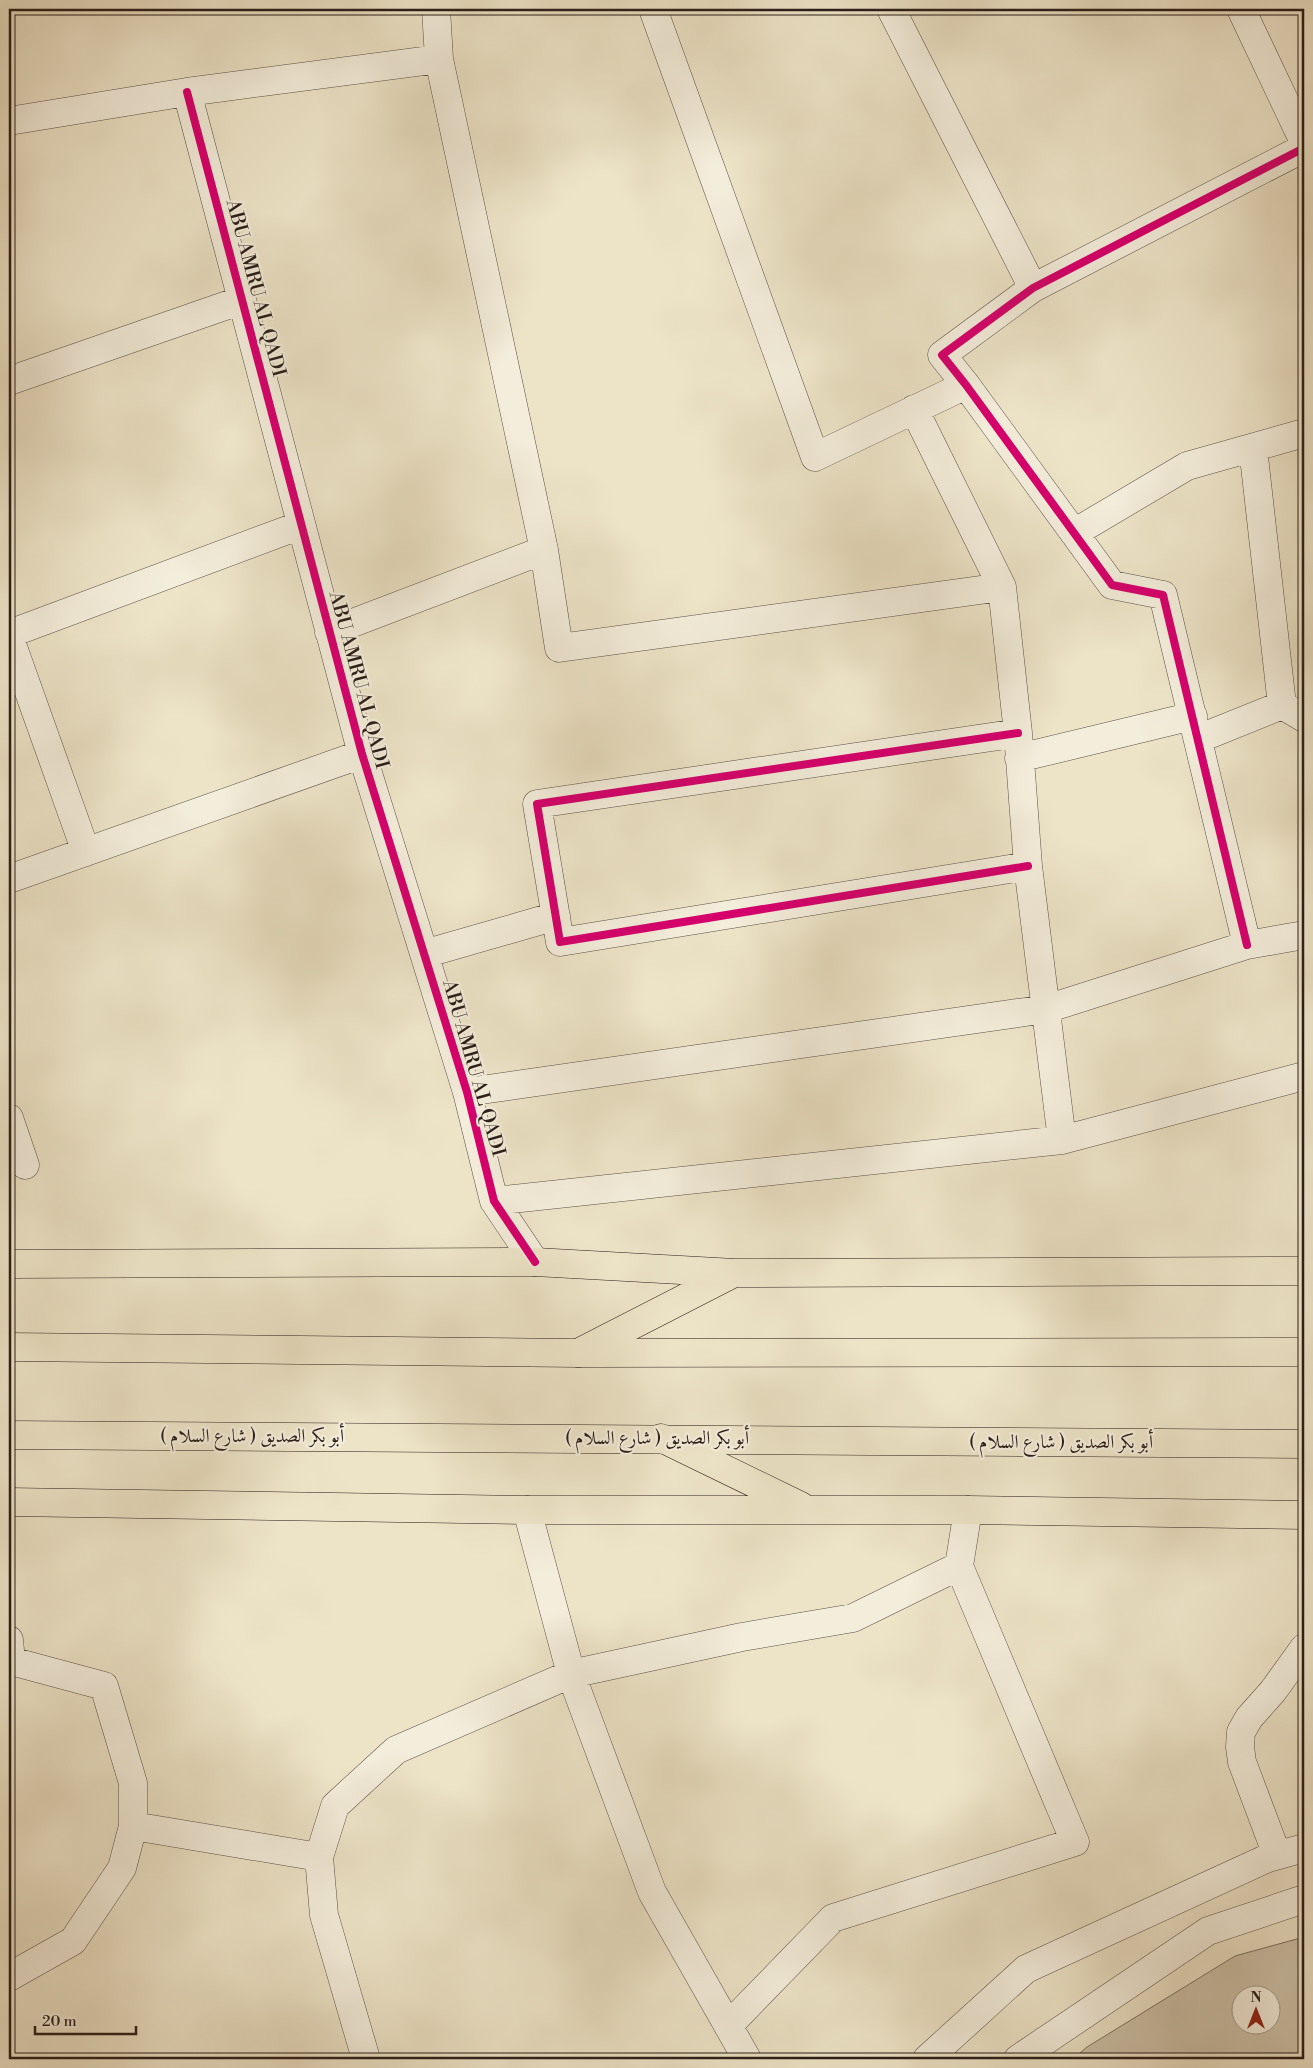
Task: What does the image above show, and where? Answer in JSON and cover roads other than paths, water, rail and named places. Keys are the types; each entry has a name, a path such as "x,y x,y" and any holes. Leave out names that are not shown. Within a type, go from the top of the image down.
{"main road":[{"path":"9,1264 535,1262 735,1273 1304,1271"},
{"path":"578,1353 735,1273"},
{"path":"9,1347 578,1353 1304,1352"},
{"name":"( شارع السلام ) أبو بكر الصديق","path":"9,1435 661,1438 1304,1444"},
{"path":"661,1438 808,1510"},
{"path":"9,1502 527,1510 968,1510 1304,1515"}],"street":[{"path":"436,9 439,60 544,550 559,648 1002,587"},
{"path":"653,9 815,458 966,385"},
{"path":"891,9 1033,288"},
{"path":"1241,9 1304,142"},
{"path":"9,121 187,92 439,60"},
{"name":"ABU AMRU AL QADI","path":"187,92 362,754 467,1092 494,1201 535,1262"},
{"path":"1247,945 1163,595 1112,585 942,355 1033,288 1304,148"},
{"path":"9,381 242,300"},
{"path":"914,409 1002,587 1028,866 1062,1140"},
{"path":"1074,533 1187,466 1304,433"},
{"path":"1028,866 560,942 537,804 1018,746 1196,727 1293,712 1252,448"},
{"path":"86,852 9,635 301,525"},
{"path":"329,632 544,550"},
{"path":"9,879 362,754"},
{"path":"424,954 556,916"},
{"path":"467,1092 1046,1009 1247,945 1304,936"},
{"path":"494,1201 1062,1140 1304,1076"},
{"path":"9,1118 25,1165"},
{"path":"527,1510 571,1674 652,1892 747,2059"},
{"path":"728,2026 833,1918 1075,1842 959,1566 968,1510"},
{"path":"366,2059 324,1915 319,1857 335,1806 396,1750 571,1674 742,1637 853,1618 959,1566"},
{"path":"1277,1855 1242,1762 1241,1732 1249,1718 1273,1691 1304,1648"},
{"path":"9,1654 104,1686 133,1784 133,1826 122,1868 73,1941 9,1977"},
{"path":"133,1826 319,1857"},
{"path":"927,2059 1026,1969 1277,1855 1304,1848"},
{"path":"1018,2059 1208,1930 1304,1899"}]}
